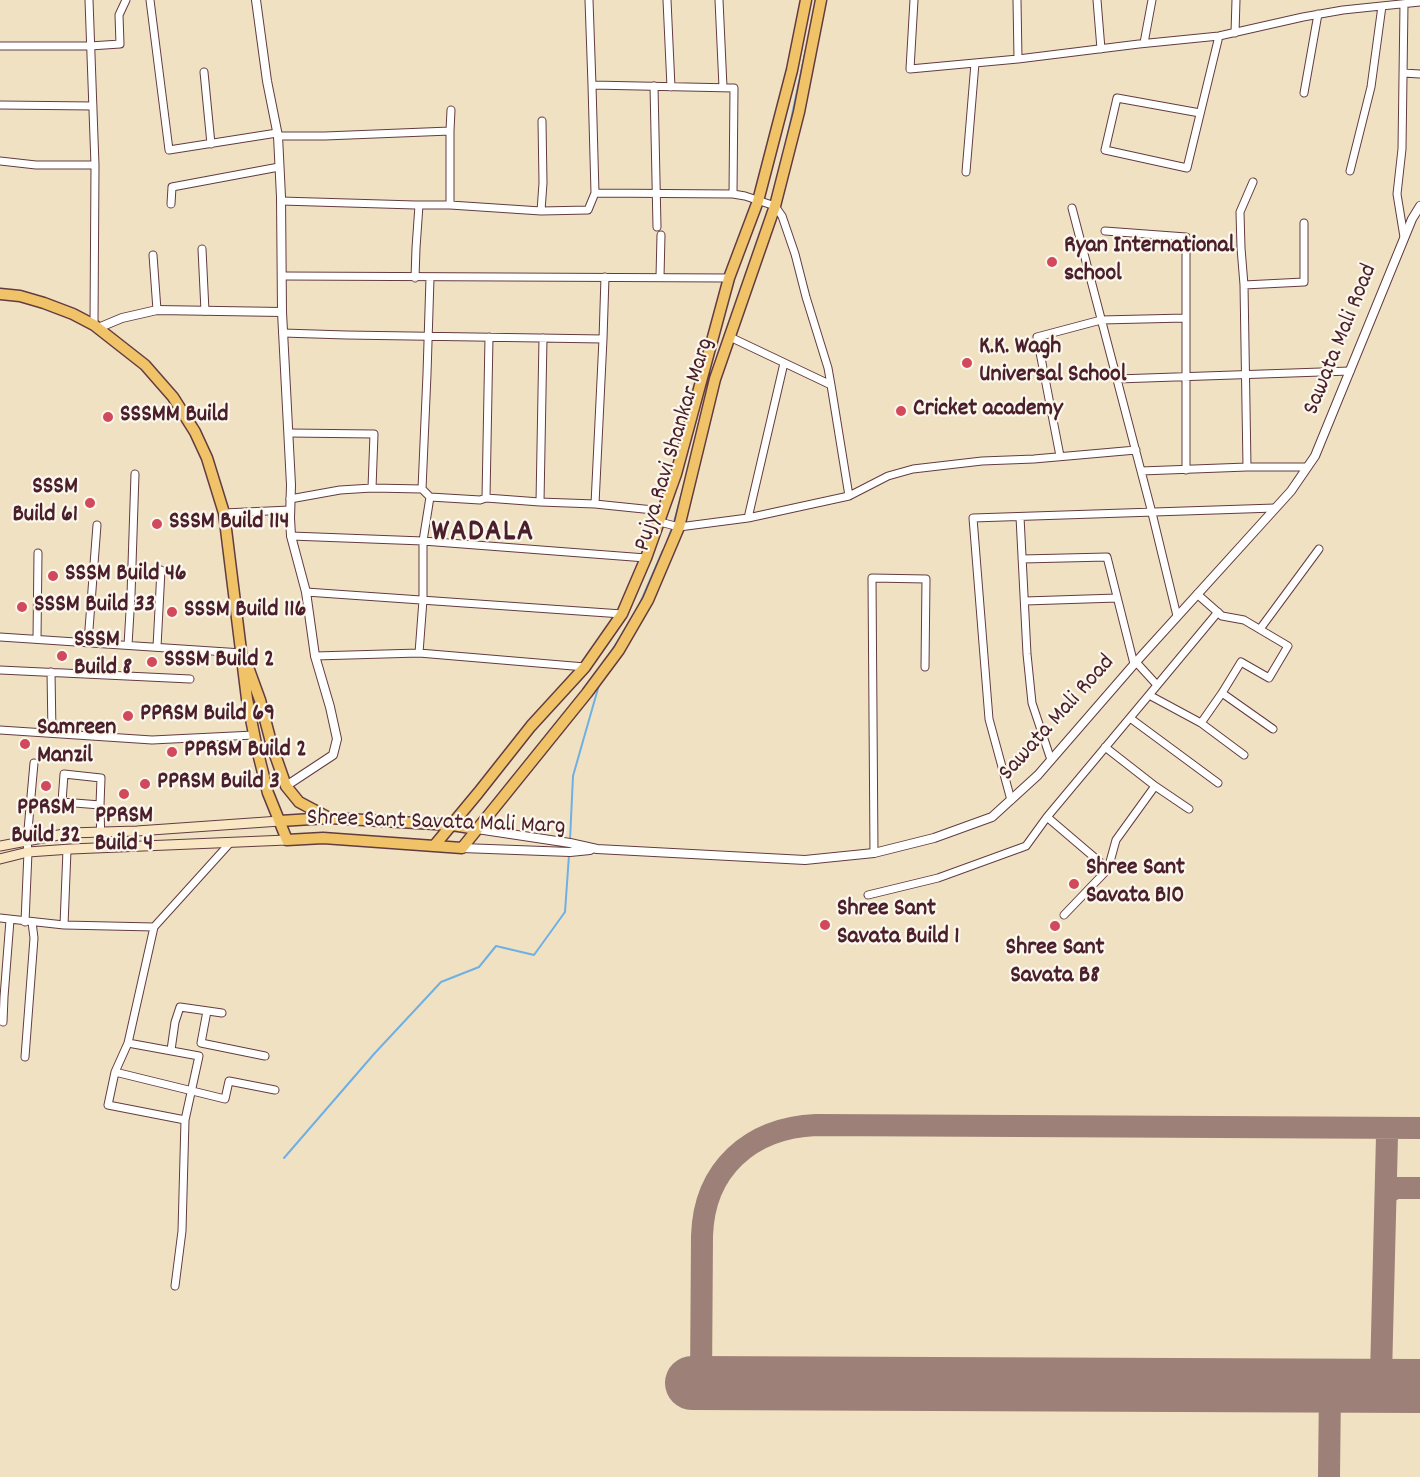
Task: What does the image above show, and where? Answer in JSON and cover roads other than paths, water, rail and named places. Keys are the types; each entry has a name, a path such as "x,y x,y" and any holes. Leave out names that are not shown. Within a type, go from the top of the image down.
{"main road":[{"path":"434,846 531,726 585,667 622,614 646,558 676,474 729,278 758,201 792,70 806,0"},
{"name":"Pujya Ravi Shankar Marg","path":"462,848 619,650 648,600 679,528 715,379 775,206 799,112 821,0"},
{"name":"Shree Sant Savata Mali Marg","path":"0,294 20,296 44,303 73,314 96,327 146,365 173,397 195,432 207,458 224,513 247,699 268,793 287,840 323,838 462,848"},
{"name":"Shree Sant Savata Mali Marg","path":"242,653 260,700 272,746 286,786 299,802 328,818 452,825 477,829"},
{"path":"0,846 69,833 328,818"},
{"path":"0,859 28,852 287,840"}],"street":[{"path":"89,0 95,165 96,327 157,310 282,312"},
{"path":"0,46 120,44 119,15 126,0"},
{"path":"150,0 169,150 277,134 325,136 450,131"},
{"path":"256,0 277,134 291,536 306,591 315,656 337,739 333,755 286,786"},
{"path":"281,201 450,205 542,211 588,210 595,193 590,0"},
{"path":"667,0 671,87"},
{"path":"719,0 723,87"},
{"path":"914,0 910,69 1219,36 1318,14 1420,2"},
{"path":"1017,0 1018,59"},
{"path":"1097,0 1101,48"},
{"path":"1144,43 1152,0"},
{"path":"1235,33 1236,0"},
{"path":"1404,4 1402,149 1397,194 1404,238"},
{"path":"1350,171 1371,87 1382,6"},
{"path":"1304,93 1318,14"},
{"path":"1200,113 1117,98 1105,150 1187,168 1219,36"},
{"path":"966,172 975,63"},
{"path":"204,72 211,144"},
{"path":"1403,73 1420,74"},
{"path":"592,85 734,88 733,194"},
{"path":"654,86 660,277"},
{"path":"0,105 93,106"},
{"path":"450,205 451,110"},
{"path":"542,122 542,211"},
{"path":"0,162 36,165 95,165"},
{"path":"171,204 172,187 279,167"},
{"path":"1247,467 1244,285 1240,212 1253,182"},
{"path":"595,193 733,194 775,206 782,216 795,254 828,368 849,496"},
{"path":"415,278 420,205"},
{"name":"Sawata Mali Road","path":"477,829 597,849 805,860 874,853 934,838 992,817 1038,775 1135,663 1292,490 1315,456 1404,238 1420,206"},
{"path":"1072,208 1177,616"},
{"path":"1244,285 1304,282 1304,224"},
{"path":"1105,231 1186,237 1186,470"},
{"path":"202,249 205,311"},
{"path":"153,255 157,310"},
{"path":"283,276 729,278"},
{"path":"596,504 605,276"},
{"path":"422,489 430,278"},
{"path":"1060,456 1037,337 1101,320 1186,318"},
{"path":"284,333 346,336 603,339"},
{"path":"486,498 489,337"},
{"path":"730,337 831,385"},
{"path":"540,502 543,338"},
{"path":"748,518 784,363"},
{"path":"1117,379 1350,371"},
{"path":"289,433 374,434 372,488"},
{"path":"290,499 340,490 422,489 430,496 596,504 661,517 679,528 748,518 849,496 888,476 913,469 973,462 1136,450"},
{"path":"1141,471 1307,467"},
{"path":"128,645 135,474"},
{"path":"419,653 423,600 423,541 430,496"},
{"path":"1011,800 989,719 973,518 1275,508"},
{"path":"224,513 290,510"},
{"path":"1020,517 1032,703 1051,760"},
{"path":"88,642 97,525"},
{"path":"291,536 423,541 646,558"},
{"path":"1260,629 1319,549"},
{"path":"37,639 38,553"},
{"path":"1022,559 1107,557 1135,663 1157,685"},
{"path":"158,647 161,570"},
{"path":"874,853 872,578 926,579 925,667"},
{"path":"306,591 622,614"},
{"path":"1197,594 1222,616 1245,620 1288,646 1269,678 1241,662 1201,723"},
{"path":"1025,601 1117,598"},
{"path":"868,895 939,878 1026,846 1047,817 1218,612"},
{"path":"0,637 242,653"},
{"path":"315,656 419,653 585,667"},
{"path":"0,670 189,680"},
{"path":"51,672 52,733"},
{"path":"1222,693 1273,729"},
{"path":"1149,695 1201,723 1244,755"},
{"path":"1130,718 1218,783"},
{"path":"0,730 152,740 254,735"},
{"path":"1105,747 1189,809"},
{"path":"25,1057 34,938 29,922 27,841 34,763"},
{"path":"100,805 62,802 64,774 101,778 101,848"},
{"path":"1064,915 1108,869 1116,840 1155,786"},
{"path":"1047,817 1108,869"},
{"path":"185,1120 108,1105 115,1072 128,1042 154,927 230,843"},
{"name":"Shree Sant Savata Mali Marg","path":"462,848 570,852 597,849"},
{"path":"64,925 67,850"},
{"path":"0,918 64,925 154,927"},
{"path":"3,1022 10,920"},
{"path":"171,1050 175,1022 180,1007 222,1013"},
{"path":"207,1011 201,1043 265,1056"},
{"path":"128,1042 199,1056 185,1120 182,1231 175,1286"},
{"path":"115,1072 225,1099 229,1082 275,1090"}],"waterway":[{"path":"786,143 806,49"},
{"path":"717,357 737,300"},
{"path":"674,522 685,482"},
{"path":"667,542 672,528"},
{"path":"638,608 663,550"},
{"path":"608,657 632,618"},
{"path":"570,840 573,776 599,685"},
{"path":"284,1158 374,1054 441,982 479,967 496,946 534,955 565,912 569,855"}],"place":[{"name":"Ryan International school","path":"1052,262"},
{"name":"K.K. Wagh Universal School","path":"967,363"},
{"name":"Cricket academy","path":"901,411"},
{"name":"SSSMM Build","path":"108,417"},
{"name":"SSSM Build 61","path":"90,503"},
{"name":"SSSM Build 114","path":"157,524"},
{"name":"SSSM Build 46","path":"53,576"},
{"name":"SSSM Build 33","path":"22,607"},
{"name":"SSSM Build 116","path":"172,612"},
{"name":"SSSM Build 8","path":"62,656"},
{"name":"SSSM Build 2","path":"152,662"},
{"name":"PPRSM Build 69","path":"128,716"},
{"name":"Samreen Manzil","path":"25,744"},
{"name":"PPRSM Build 2","path":"172,752"},
{"name":"PPRSM Build 3","path":"145,784"},
{"name":"PPRSM Build 32","path":"46,786"},
{"name":"PPRSM Build 4","path":"124,794"},
{"name":"Shree Sant Savata B10","path":"1074,884"},
{"name":"Shree Sant Savata Build 1","path":"825,925"},
{"name":"Shree Sant Savata B8","path":"1055,926"}],"district":[{"name":"WADALA","path":"483,535"}]}
